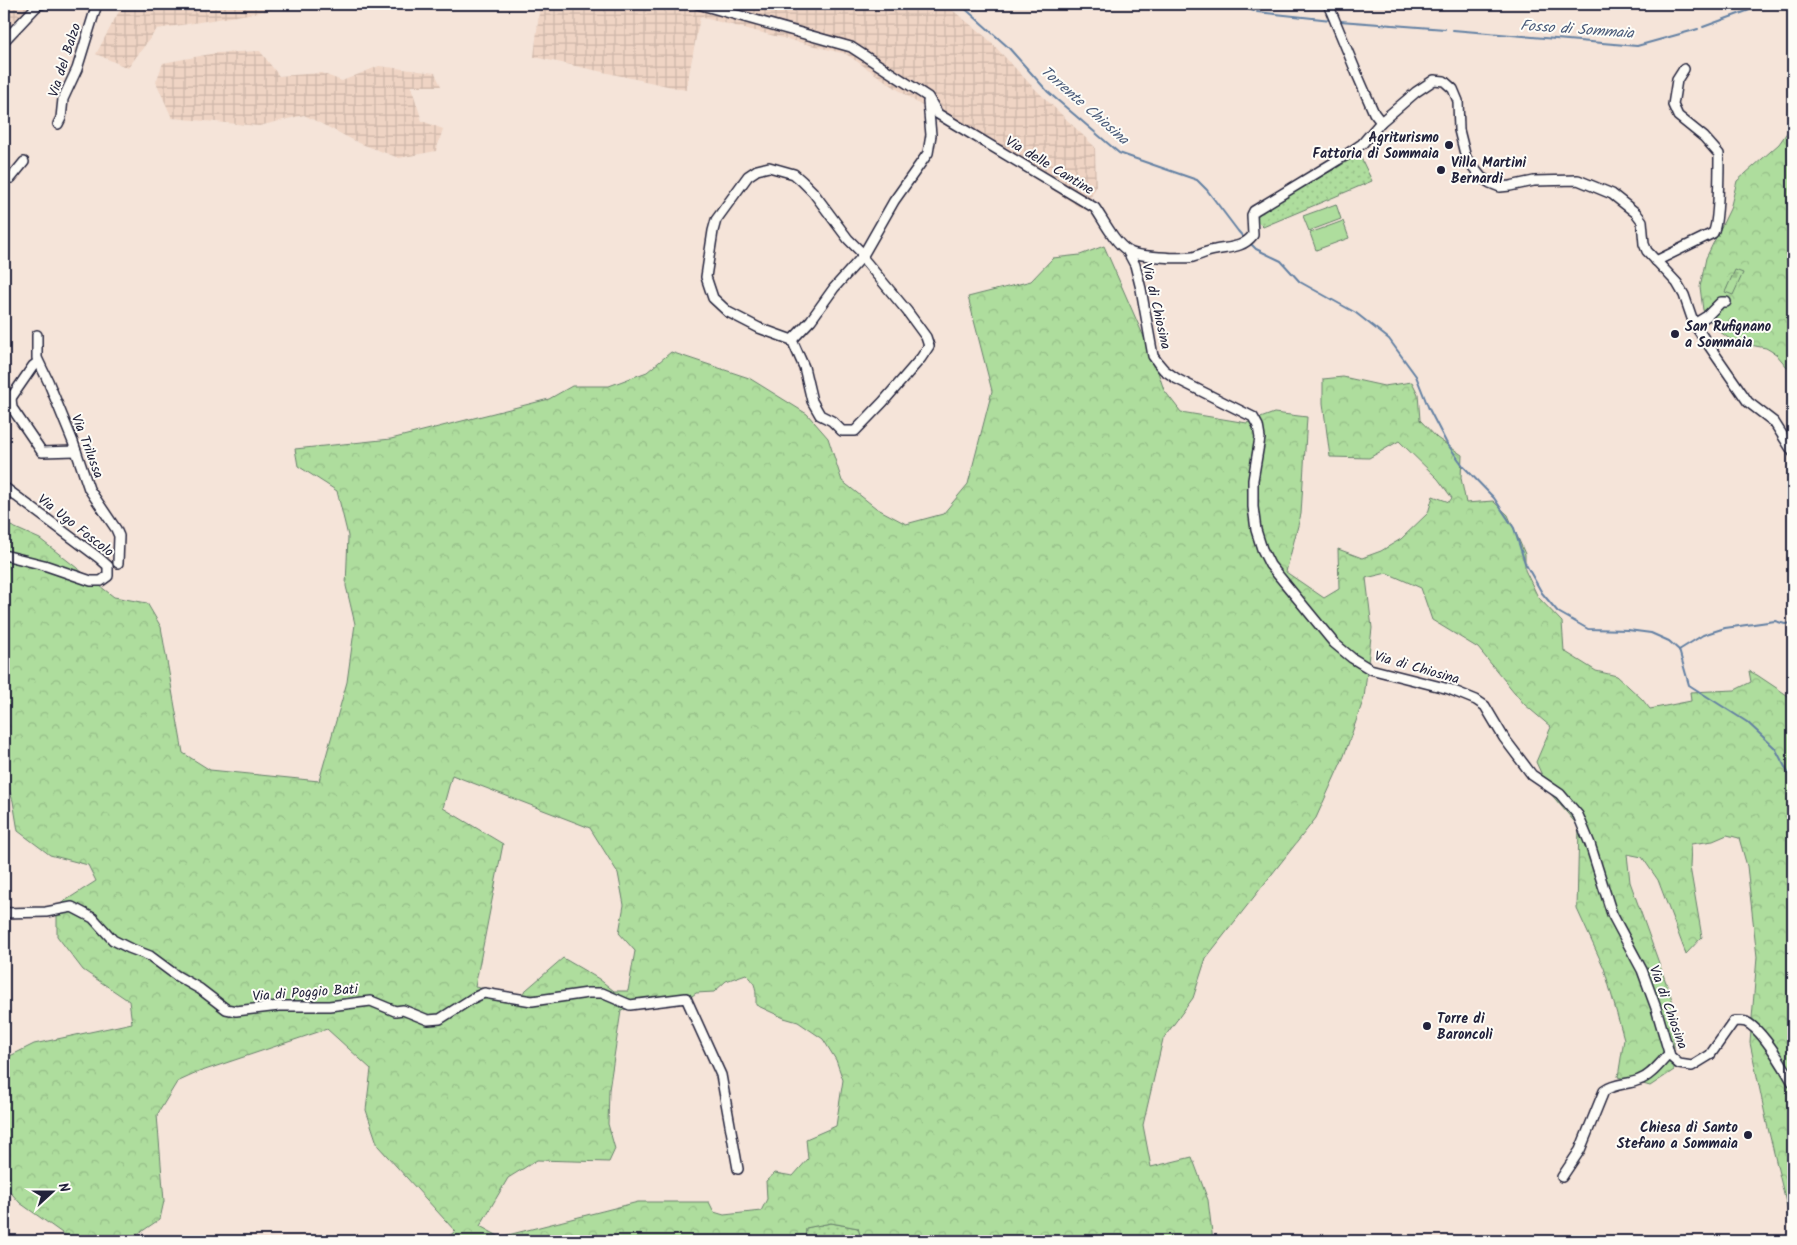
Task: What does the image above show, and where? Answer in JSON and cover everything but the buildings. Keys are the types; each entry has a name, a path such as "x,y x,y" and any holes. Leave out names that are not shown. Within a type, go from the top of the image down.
{"street":[{"path":"4,41 38,5 42,4"},
{"name":"Via del Balzo","path":"58,124 61,118 63,99 77,69 97,4"},
{"name":"Via delle Cantine","path":"698,4 852,47 928,97 938,114 1095,208 1110,231 1128,252"},
{"path":"1328,4 1374,113 1381,122"},
{"path":"1656,261 1713,233 1718,214 1719,154 1704,137 1678,116 1673,105 1677,80 1684,68"},
{"path":"1128,252 1167,258 1188,258 1214,250 1236,247 1253,235 1252,214 1254,211 1362,144 1381,122 1416,92 1434,80 1444,81 1453,89 1458,101 1459,130 1466,158 1482,177 1490,183 1500,187 1534,181 1578,180 1612,194 1636,213 1642,221 1644,244 1647,251 1677,284 1684,295 1694,324 1748,402 1774,422 1793,452"},
{"path":"792,340 811,320 834,288 862,257 894,201 928,152 931,135 928,97"},
{"path":"4,173 11,178 24,162"},
{"path":"769,167 794,174 813,192 848,239 861,252 862,257 907,311 926,338 929,346 883,402 855,431 842,431 832,421 820,415 812,401 804,368 792,340 759,328 728,312 713,298 706,277 716,220 748,176 757,170 769,167"},
{"name":"Via di Chiosina","path":"1128,252 1135,265 1154,356 1164,370 1177,379 1253,417 1258,426 1260,438 1254,480 1253,506 1256,530 1262,549 1270,564 1334,643 1370,670 1449,689 1476,700 1485,706 1504,738 1532,775 1560,794 1578,816 1590,844 1612,914 1642,970 1656,1008 1670,1056 1680,1064 1692,1066 1710,1055 1734,1021 1745,1021 1756,1029 1779,1059 1793,1083"},
{"path":"1694,324 1707,316 1721,302 1726,302"},
{"name":"Via Trilussa","path":"38,335 36,349 38,362 48,381 89,489 116,528 119,536 118,563"},
{"path":"38,362 8,395 12,408 42,452 76,451"},
{"name":"Via Ugo Foscolo","path":"4,487 99,558 108,566 109,572 106,579 90,581 44,565 4,555"},
{"name":"Via di Poggio Bati","path":"4,913 46,912 72,907 92,918 113,940 150,956 226,1009 236,1011 279,1006 329,1006 371,1001 395,1011 403,1010 428,1020 440,1020 484,993 532,1001 588,993 602,993 637,1006 686,998 720,1075 738,1169"},
{"path":"1562,1178 1580,1150 1604,1091 1611,1086 1647,1076 1669,1054"}],"shaded area":[{"path":"4,4 44,4 18,20 4,37"},
{"path":"123,4 272,4 272,10 157,29 128,68 96,54"},
{"path":"540,4 945,4 987,38 1030,84 1095,147 1096,187 1084,210 919,104 846,54 700,17 686,90 534,57"},
{"path":"260,51 279,76 321,73 342,81 379,66 435,73 441,86 411,86 422,121 443,129 436,151 399,158 359,143 304,115 259,126 172,118 156,82 163,63 216,53"}],"green space":[{"path":"1793,124 1793,374 1776,354 1766,348 1734,342 1716,329 1703,310 1700,287 1706,258 1730,209 1737,181 1779,144"},
{"path":"1357,156 1358,159 1361,158 1372,181 1263,227 1256,220 1260,212"},
{"path":"1336,204 1341,219 1309,231 1303,216"},
{"path":"1343,221 1349,238 1316,250 1310,233"},
{"path":"1104,246 1154,360 1164,390 1181,412 1247,423 1274,413 1307,417 1301,514 1286,572 1324,598 1339,589 1338,549 1362,558 1381,551 1401,539 1428,513 1433,496 1449,502 1452,498 1438,479 1399,441 1369,458 1330,457 1323,403 1323,379 1343,377 1384,386 1412,382 1418,394 1420,420 1437,438 1462,455 1461,478 1466,503 1493,501 1508,515 1525,554 1525,570 1538,597 1562,622 1564,651 1596,671 1617,676 1650,709 1691,701 1690,692 1735,690 1751,682 1749,671 1793,699 1793,1222 1788,1211 1767,1124 1750,1043 1757,957 1747,866 1739,838 1727,835 1713,841 1691,844 1690,867 1702,937 1686,954 1658,880 1642,857 1627,854 1630,882 1674,1005 1674,1070 1650,1086 1618,1077 1624,1039 1604,968 1577,909 1579,827 1550,793 1536,762 1551,727 1524,704 1478,648 1432,620 1421,588 1387,573 1366,578 1372,628 1364,698 1344,756 1316,818 1206,958 1193,998 1163,1039 1143,1125 1151,1167 1192,1157 1208,1200 1213,1241 841,1241 860,1235 858,1228 831,1223 806,1228 805,1241 444,1241 455,1231 378,1146 366,1110 371,1069 327,1029 199,1072 177,1082 157,1115 164,1201 160,1219 138,1234 112,1241 83,1241 69,1238 20,1203 4,1185 4,1059 34,1044 132,1023 129,1001 83,970 57,936 57,906 96,881 88,865 50,855 18,831 13,801 4,774 4,523 40,539 114,597 147,603 161,627 183,753 210,770 319,781 347,682 355,624 346,586 348,536 337,491 298,466 295,449 391,439 549,399 572,386 609,386 647,372 671,352 749,378 807,414 828,438 842,481 876,508 906,524 943,514 968,484 992,391 968,297 1031,281 1053,258 1080,255","holes":["452,775 590,828 618,873 624,905 619,933 635,951 628,991 614,991 599,979 563,958 519,996 475,987 503,844 443,808","746,974 754,984 756,1005 784,1018 798,1022 823,1039 836,1060 843,1080 836,1126 806,1139 808,1159 793,1176 775,1173 766,1181 767,1199 761,1211 724,1215 714,1212 709,1202 638,1202 500,1237 480,1226 508,1178 537,1160 609,1162 615,1149 608,1124 609,1090 621,1011 651,1000 683,1003 696,993 714,992 726,981"]},
{"path":"1735,270 1743,273 1733,295 1725,292"},
{"path":"831,1223 858,1228 861,1235 841,1241 805,1241 805,1228"}],"waterway":[{"name":"Torrente Chiosina","path":"960,4 1008,47 1048,92 1119,153 1197,180 1245,239"},
{"name":"Fosso di Sommaia","path":"1234,4 1254,11"},
{"name":"Fosso di Sommaia","path":"1703,27 1766,4"},
{"name":"Fosso di Sommaia","path":"1257,12 1331,20"},
{"name":"Fosso di Sommaia","path":"1340,21 1445,29"},
{"name":"Fosso di Sommaia","path":"1453,30 1637,46 1698,29"},
{"name":"Torrente Chiosina","path":"1249,242 1256,249 1281,261 1300,282 1356,313 1389,339 1416,376 1429,409 1446,442 1464,467 1494,498 1514,528 1525,563 1542,593 1558,612 1588,629 1628,630 1651,633 1669,641 1679,650 1689,685 1747,722 1775,748 1793,782"},
{"path":"1679,650 1703,635 1725,628 1775,621 1785,624 1793,623"}],"place":[{"name":"Agriturismo Fattoria di Sommaia","path":"1449,145"},
{"name":"Villa Martini Bernardi","path":"1441,170"},
{"name":"San Rufignano a Sommaia","path":"1675,334"},
{"name":"Torre di Baroncoli","path":"1427,1026"},
{"name":"Chiesa di Santo Stefano a Sommaia","path":"1748,1135"}]}
